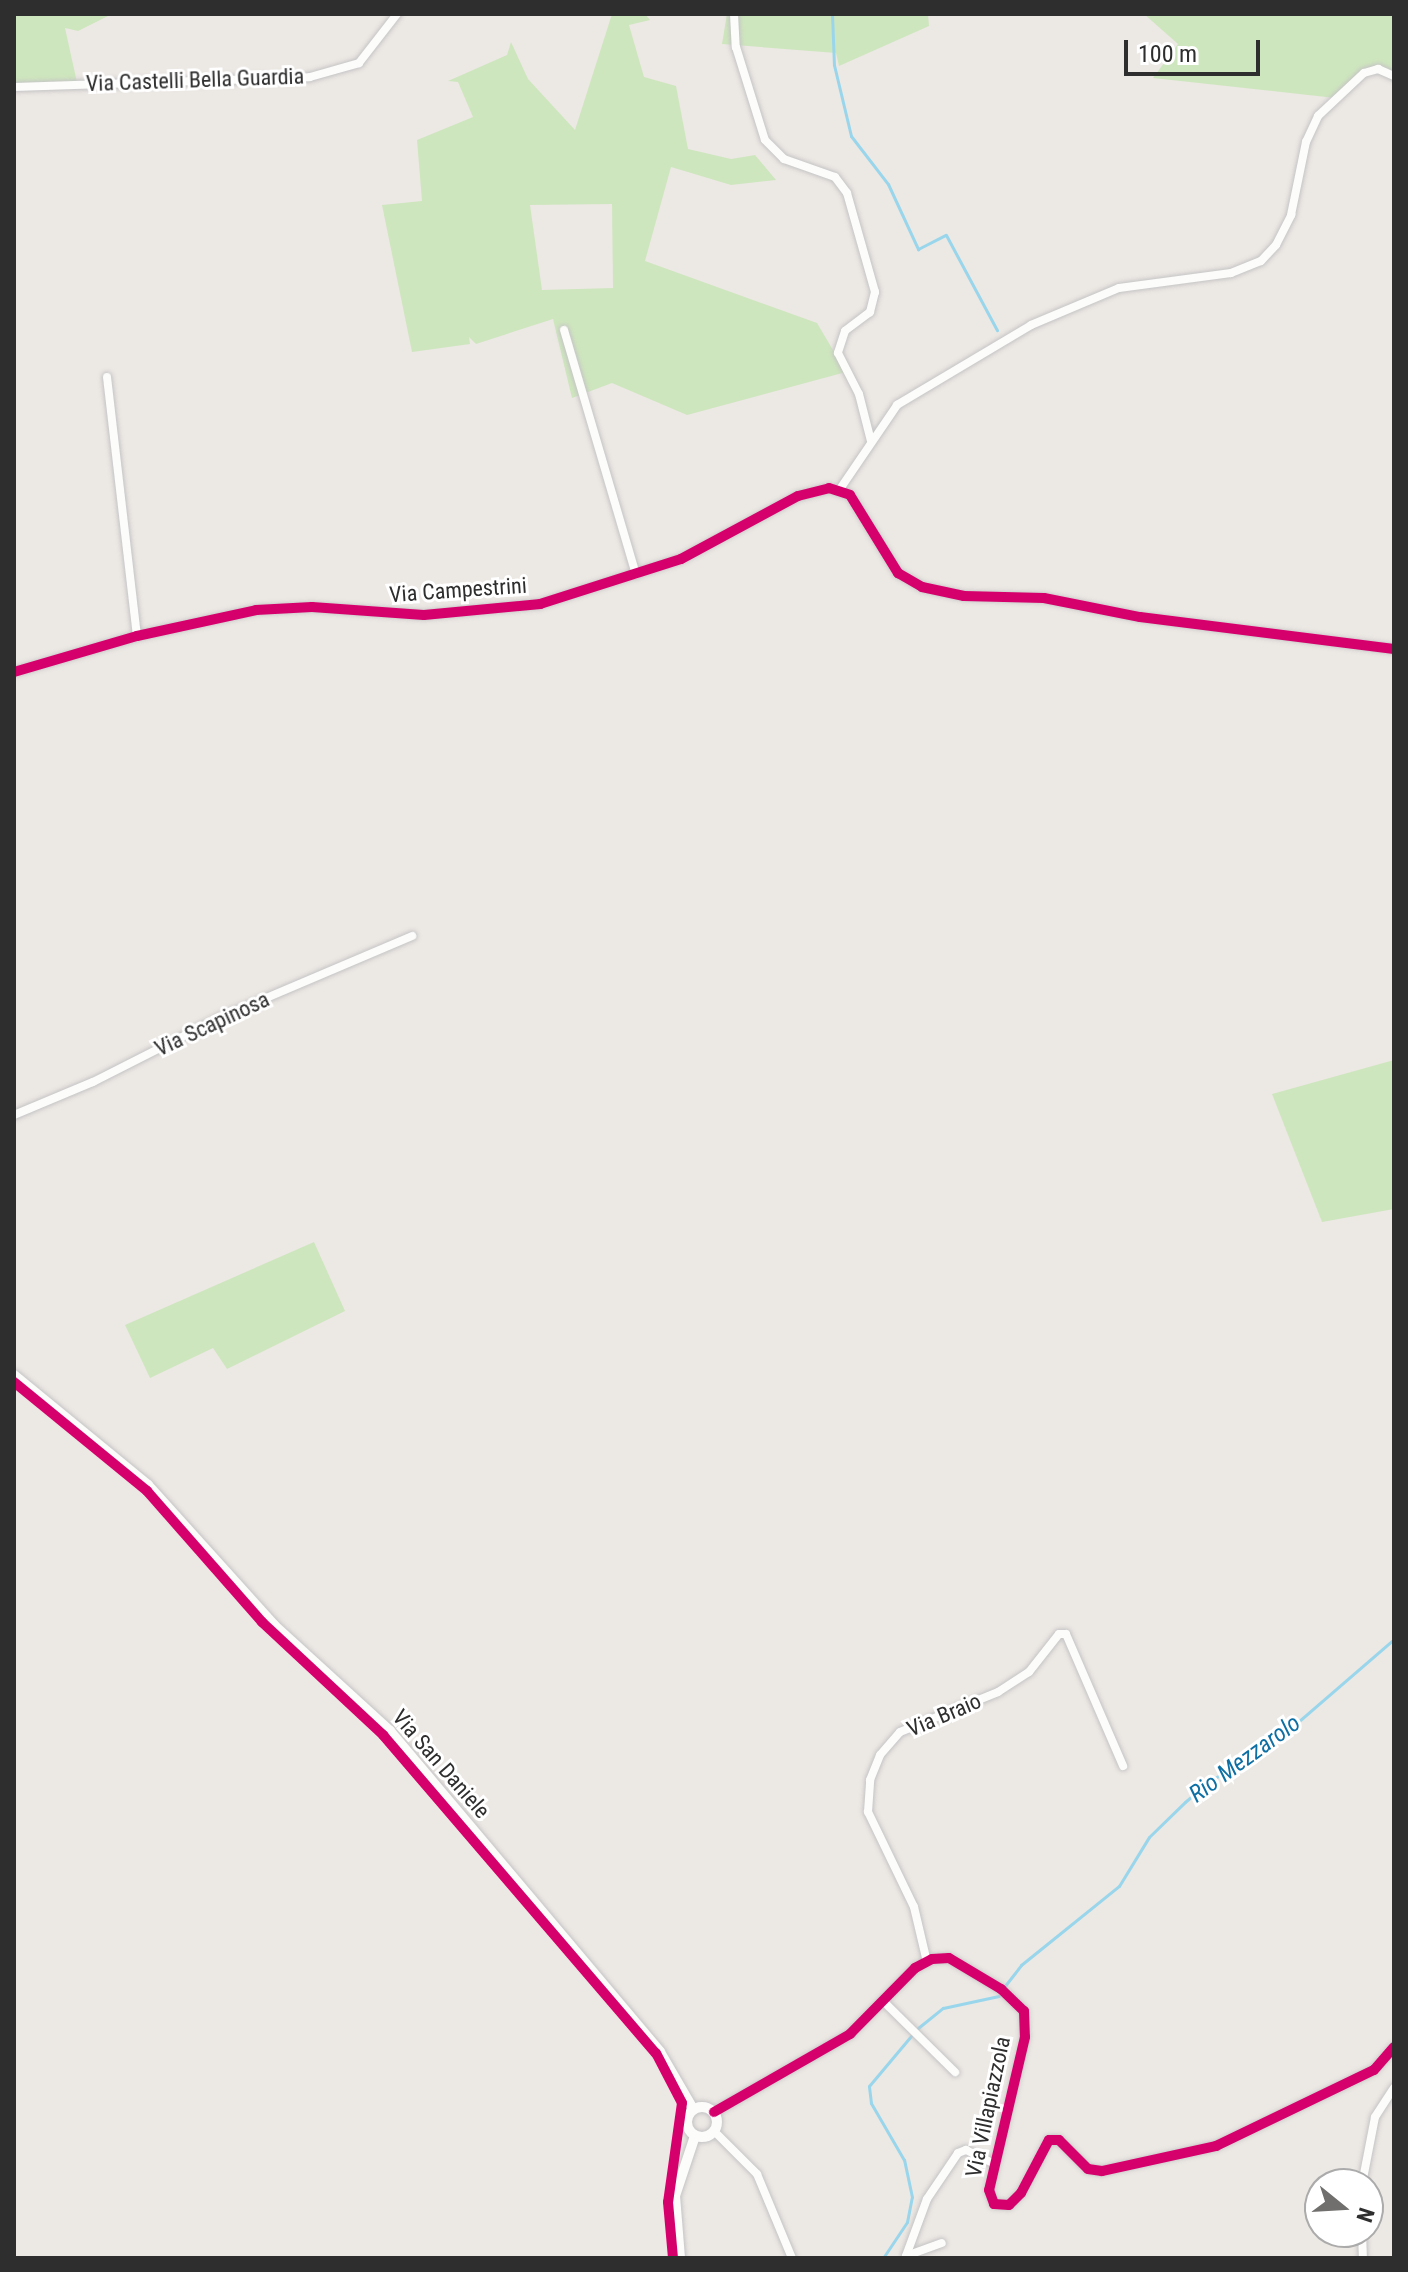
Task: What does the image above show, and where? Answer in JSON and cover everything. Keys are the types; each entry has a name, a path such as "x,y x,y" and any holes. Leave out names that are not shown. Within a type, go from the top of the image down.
{"street":[{"name":"Via Castelli Bella Guardia","path":"14,87 218,84 333,72 359,63 397,14"},
{"path":"734,14 736,47 765,140 784,159 835,177 847,193 875,295 868,314 842,336 838,353 859,394 871,442"},
{"path":"1394,76 1378,69 1364,73 1318,116 1306,142 1291,215 1276,245 1261,261 1231,273 1119,288 1031,325 906,399 887,416 840,489 859,509 898,573 922,587 972,597 1044,598 1140,617 1394,649"},
{"path":"564,330 636,575"},
{"path":"107,377 137,636"},
{"name":"Via Campestrini","path":"14,672 137,636 293,607 384,615 498,611 636,575 681,559 798,496 840,489"},
{"name":"Via Scapinosa","path":"14,1115 93,1082 219,1018 412,936"},
{"name":"Via San Daniele","path":"14,1375 148,1485 274,1625 390,1731 660,2052 693,2109"},
{"name":"Via Braio","path":"927,1962 914,1907 868,1812 870,1780 880,1755 900,1732 998,1692 1029,1672 1059,1634 1066,1634 1123,1766"},
{"name":"Via Villapiazzola","path":"927,1962 949,1958 1001,1989 1024,2011 1020,2063 989,2190 994,2204 1009,2205 1021,2193 1049,2140 1059,2140 1088,2169 1102,2171 1216,2146 1374,2070 1394,2047"},
{"path":"714,2112 824,2052 927,1962"},
{"path":"884,2002 955,2072"},
{"path":"1365,2168 1375,2117 1394,2088"},
{"path":"680,2258 675,2196 695,2136 686,2120 693,2109 707,2107 714,2112"},
{"path":"714,2112 714,2131 757,2174 792,2258"},
{"path":"695,2136 714,2131"},
{"path":"904,2257 927,2199 958,2153 966,2150 995,2164"},
{"path":"904,2257 942,2243"}],"green space":[{"path":"14,14 112,14 78,31 65,28 78,87 14,85"},
{"path":"612,14 645,14 650,20 629,25 644,77 676,86 688,149 731,159 755,155 776,180 731,185 671,167 645,261 817,323 846,372 687,415 612,383 572,398 553,319 476,344 469,337 470,344 412,352 382,205 422,201 417,140 473,117 458,82 448,81 507,55 511,42 528,79 575,130","holes":["612,204 613,288 542,290 530,205"]},
{"path":"727,14 928,14 929,26 839,66 836,53 722,44"},
{"path":"1144,14 1394,14 1394,74 1366,69 1335,98 1153,78 1178,44"},
{"path":"1394,1060 1394,1209 1322,1222 1272,1094"},
{"path":"314,1242 345,1311 227,1369 213,1348 150,1378 125,1325"}],"waterway":[{"path":"832,14 834,65 851,136 888,184 918,249 946,235 997,330"},
{"name":"Rio Mezzarolo","path":"1004,1987 1021,1965 1119,1886 1149,1837 1185,1802 1208,1782 1270,1746 1394,1639"},
{"name":"Rio Mezzarolo","path":"918,2028 943,2008 999,1996"},
{"name":"Rio Mezzarolo","path":"883,2258 907,2222 912,2197 904,2160 871,2103 869,2086 911,2036"}],"cycle path":[{"path":"14,672 137,636 256,610 312,607 424,615 540,604 681,559 798,496 829,488 850,495 898,573 922,587 964,596 1044,598 1140,617 1394,649"},
{"path":"14,1382 147,1491 262,1622 383,1735 656,2053 682,2103 668,2202 673,2258"},
{"path":"714,2112 850,2034 915,1968 932,1959 949,1958 1001,1989 1024,2011 1025,2037 989,2190 994,2204 1009,2205 1021,2193 1049,2140 1059,2140 1088,2169 1102,2171 1216,2146 1374,2070 1394,2047"}]}
